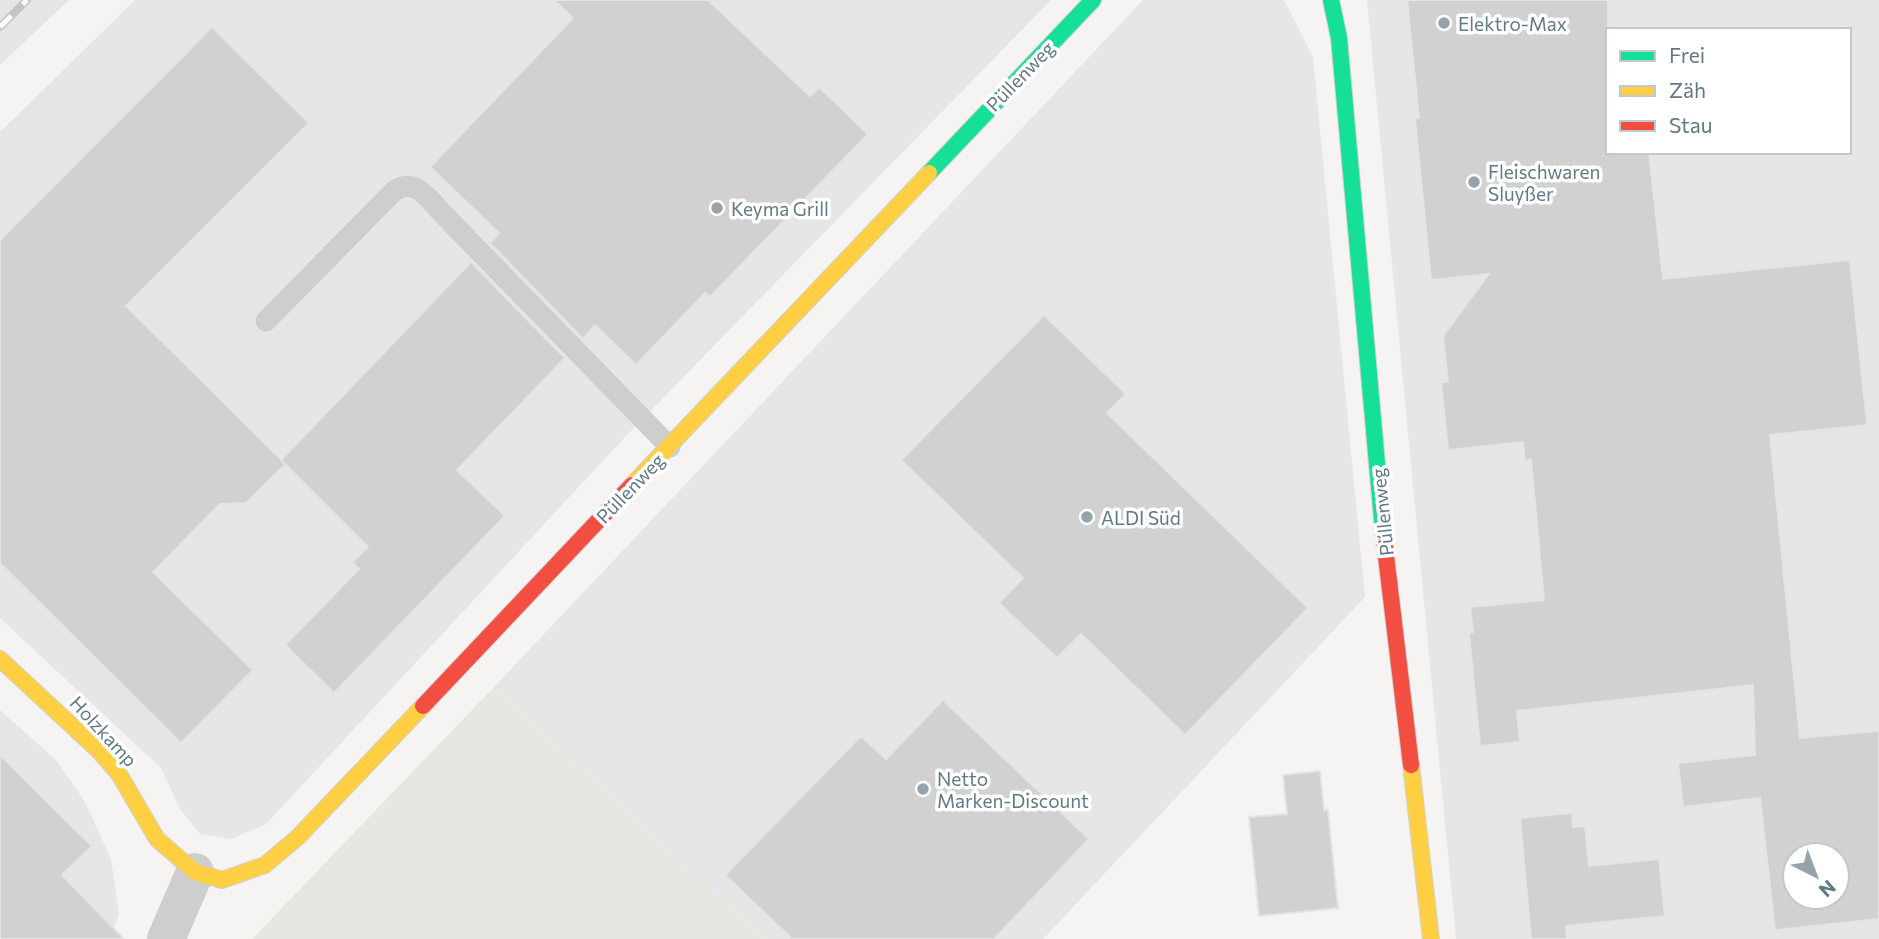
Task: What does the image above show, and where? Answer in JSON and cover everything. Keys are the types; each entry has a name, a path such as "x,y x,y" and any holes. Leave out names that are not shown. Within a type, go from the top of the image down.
{"street":[{"name":"Püllenweg","path":"195,872 222,880 247,873 265,865 298,837 670,447 954,143 1093,0"},
{"name":"Püllenweg","path":"1331,0 1339,38 1380,501 1431,939"},
{"name":"Holzkamp","path":"0,659 99,751 119,774 158,839 195,872"},
{"path":"166,939 195,872"}],"lane":[{"path":"266,321 394,191 411,186 442,212 670,447"}],"shaded area":[{"path":"0,0 69,0 0,65"},
{"path":"135,0 1051,0 624,438 266,824 231,839 200,834 180,809 161,768 0,618 0,132"},
{"path":"1143,0 1284,0 1313,57 1365,597 1043,939 763,939 494,687"},
{"path":"1367,0 1879,0 1879,939 1456,939"},
{"path":"494,687 763,939 252,939"},
{"path":"0,710 57,761 85,802 111,859 119,914 110,939 0,939"}],"building":[{"path":"554,0 708,0 810,96 819,87 868,134 710,297 705,293 636,365 595,325 583,339 490,243 499,233 430,167 573,18"},
{"path":"1407,0 1608,0 1606,154 1649,154 1663,279 1850,260 1867,425 1770,435 1800,738 1879,731 1879,919 1775,930 1760,798 1683,807 1678,763 1755,755 1753,685 1517,711 1520,742 1480,746 1469,633 1473,632 1470,607 1544,600 1531,460 1525,461 1523,442 1448,450 1441,382 1448,382 1443,336 1489,274 1431,280 1415,119 1419,118"},
{"path":"212,27 309,123 126,306 286,464 246,503 220,504 153,572 253,670 181,743 0,563 0,240"},
{"path":"471,262 565,358 457,470 505,516 334,693 285,645 359,569 352,562 368,547 281,460"},
{"name":"ALDI Süd","path":"1044,315 1126,394 1107,413 1308,608 1185,735 1081,634 1057,658 999,603 1023,578 901,460"},
{"name":"Netto Marken-Discount","path":"943,700 1089,839 994,939 792,939 725,875 861,736 886,759"},
{"path":"0,755 92,846 62,875 124,939 0,939"},
{"path":"1320,771 1324,810 1328,810 1338,908 1259,916 1249,817 1287,814 1283,775"},
{"path":"1572,813 1573,827 1585,826 1589,866 1659,859 1665,916 1566,926 1567,939 1531,939 1520,818"}],"railway":[{"path":"0,27 27,0"}],"traffic: fast":[{"path":"929,173 1093,0"},
{"path":"1331,0 1339,38 1383,531"}],"traffic: slow":[{"path":"632,485 929,173"},
{"path":"0,659 99,751 119,774 157,839 195,872 222,880 265,865 298,837 423,706"},
{"path":"1411,765 1431,939"}],"traffic: jam":[{"path":"423,706 632,485"},
{"path":"1383,531 1411,765"}],"place":[{"name":"Elektro-Max","path":"1444,23"},
{"name":"Fleischwaren Sluyßer","path":"1474,182"},
{"name":"Keyma Grill","path":"717,208"},
{"name":"ALDI Süd","path":"1087,517"},
{"name":"Netto Marken-Discount","path":"923,789"}]}
